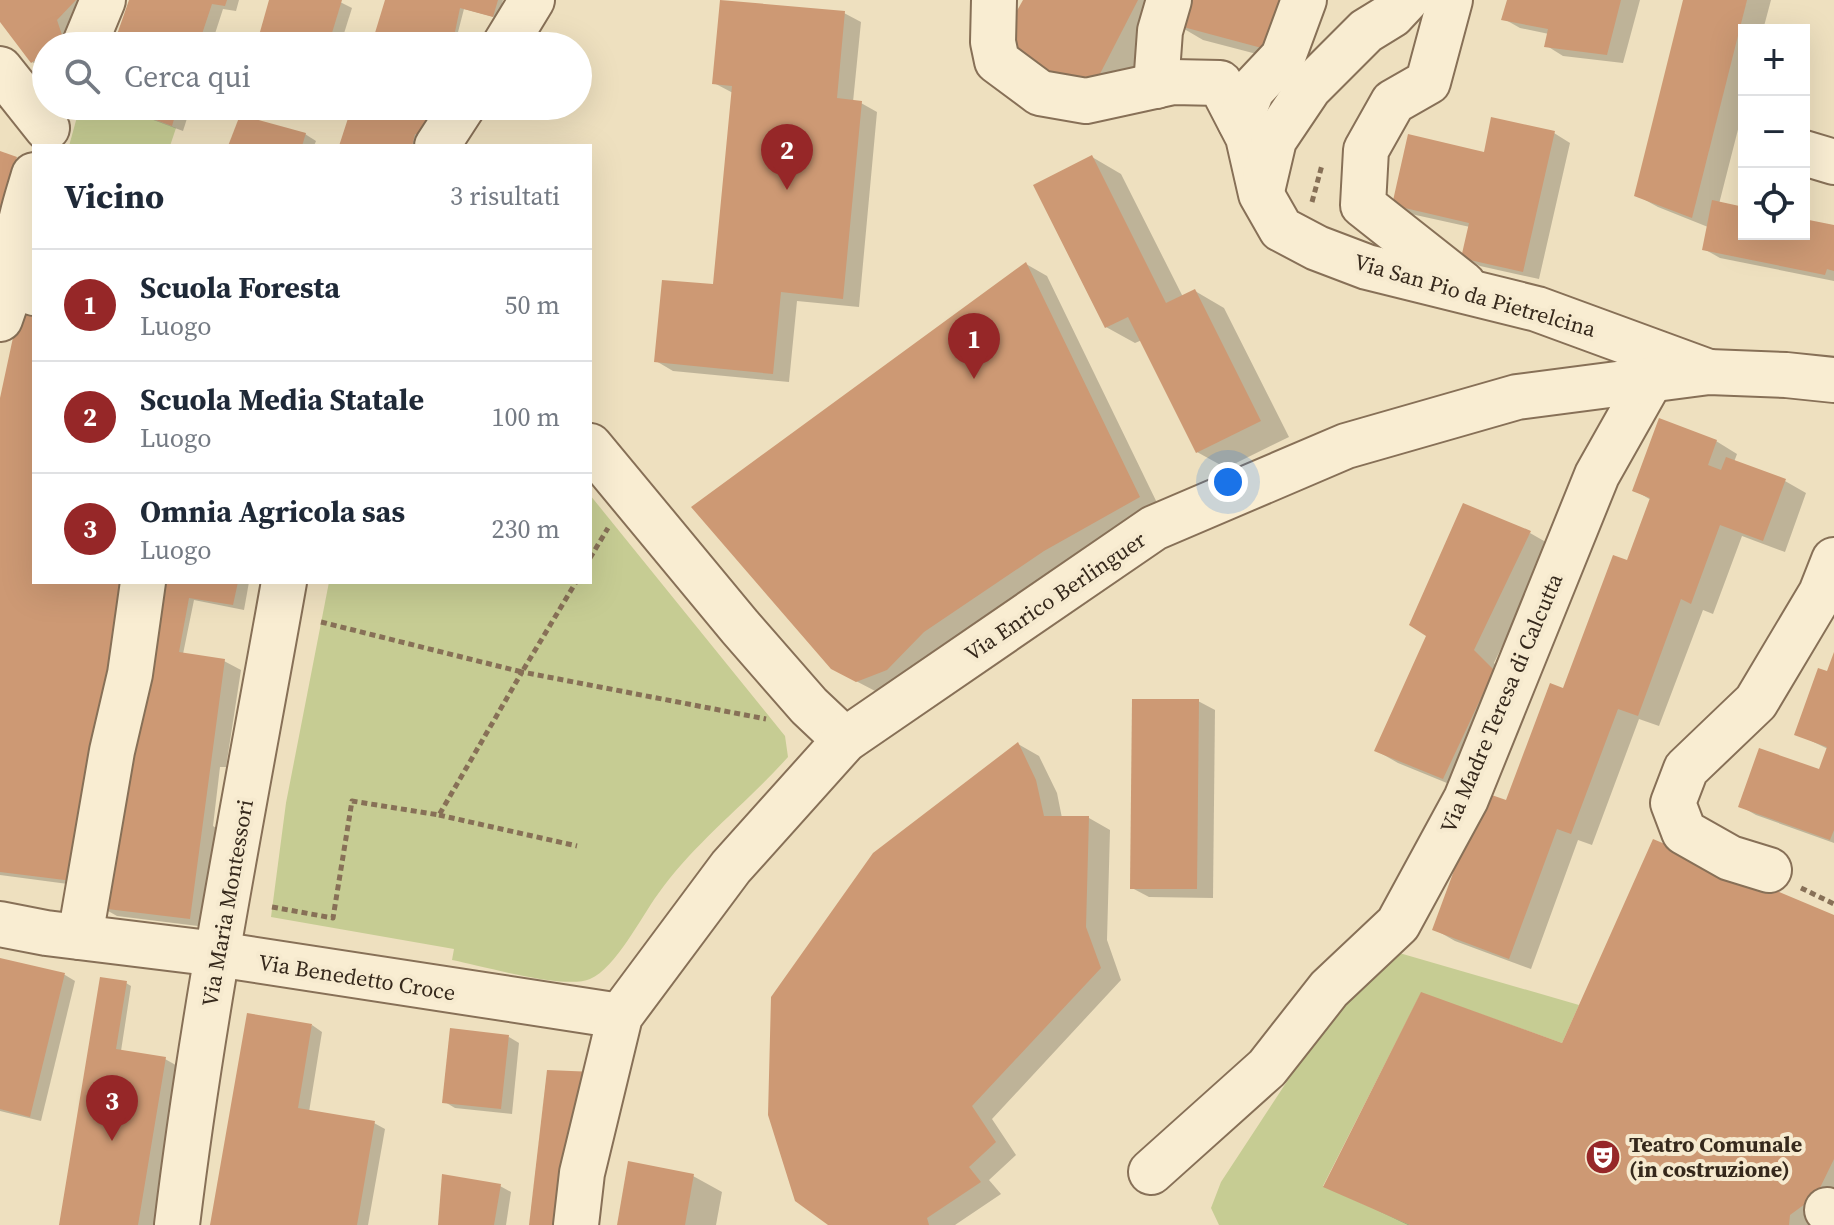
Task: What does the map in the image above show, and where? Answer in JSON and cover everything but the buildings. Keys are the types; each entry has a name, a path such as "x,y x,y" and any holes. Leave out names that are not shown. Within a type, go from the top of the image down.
{"street":[{"path":"90,32 103,0"},
{"path":"513,32 532,0"},
{"name":"Via San Pio da Pietrelcina","path":"994,0 993,42 997,61 1040,93 1086,101 1173,82 1220,83 1248,137 1261,194 1281,229 1317,248 1367,267 1564,318 1709,372"},
{"path":"1156,86 1160,31 1169,0"},
{"path":"1240,121 1252,90 1283,57 1304,0"},
{"path":"1261,194 1274,140 1309,88 1366,31 1392,15 1406,0"},
{"path":"1450,0 1428,82 1393,102 1366,150 1363,205 1475,293"},
{"path":"0,69 32,107"},
{"path":"438,144 454,120"},
{"path":"1810,155 1834,162"},
{"path":"0,319 26,280 15,243 32,182"},
{"name":"Via Enrico Berlinguer","path":"576,1225 582,1173 620,1016 836,732 1154,528 1346,446 1517,397 1709,372 1834,380"},
{"name":"Via Madre Teresa di Calcutta","path":"1151,1172 1267,1068 1329,989 1398,924 1466,799 1597,475 1650,381"},
{"path":"592,448 740,627 836,732"},
{"path":"1769,870 1730,858 1684,832 1673,803 1686,769 1756,702 1821,593 1834,560"},
{"path":"80,937 112,751 130,674 143,584"},
{"name":"Via Maria Montessori","path":"177,1225 217,954 284,584"},
{"name":"Via Benedetto Croce","path":"0,924 620,1016"}],"path":[{"path":"592,555 609,526"},
{"path":"439,815 575,584"},
{"path":"321,622 522,672 836,732"},
{"path":"272,907 333,918 352,801 439,815 577,846"}],"green space":[{"path":"76,120 155,120 176,128 171,144 70,144"},
{"path":"592,497 785,736 788,757 672,875 609,964 590,979 578,982 523,976 452,960 454,949 271,917 286,803 329,584 592,584"},
{"path":"1389,950 1579,1005 1562,1043 1421,993 1323,1186 1410,1225 1219,1225 1211,1208 1221,1182 1328,1019"}],"place":[{"name":"Scuola Media Statale","path":"787,190"},
{"name":"Scuola Foresta","path":"974,379"},
{"name":"Omnia Agricola sas","path":"112,1141"},
{"name":"Teatro Comunale (in costruzione)","path":"1603,1157"}]}
